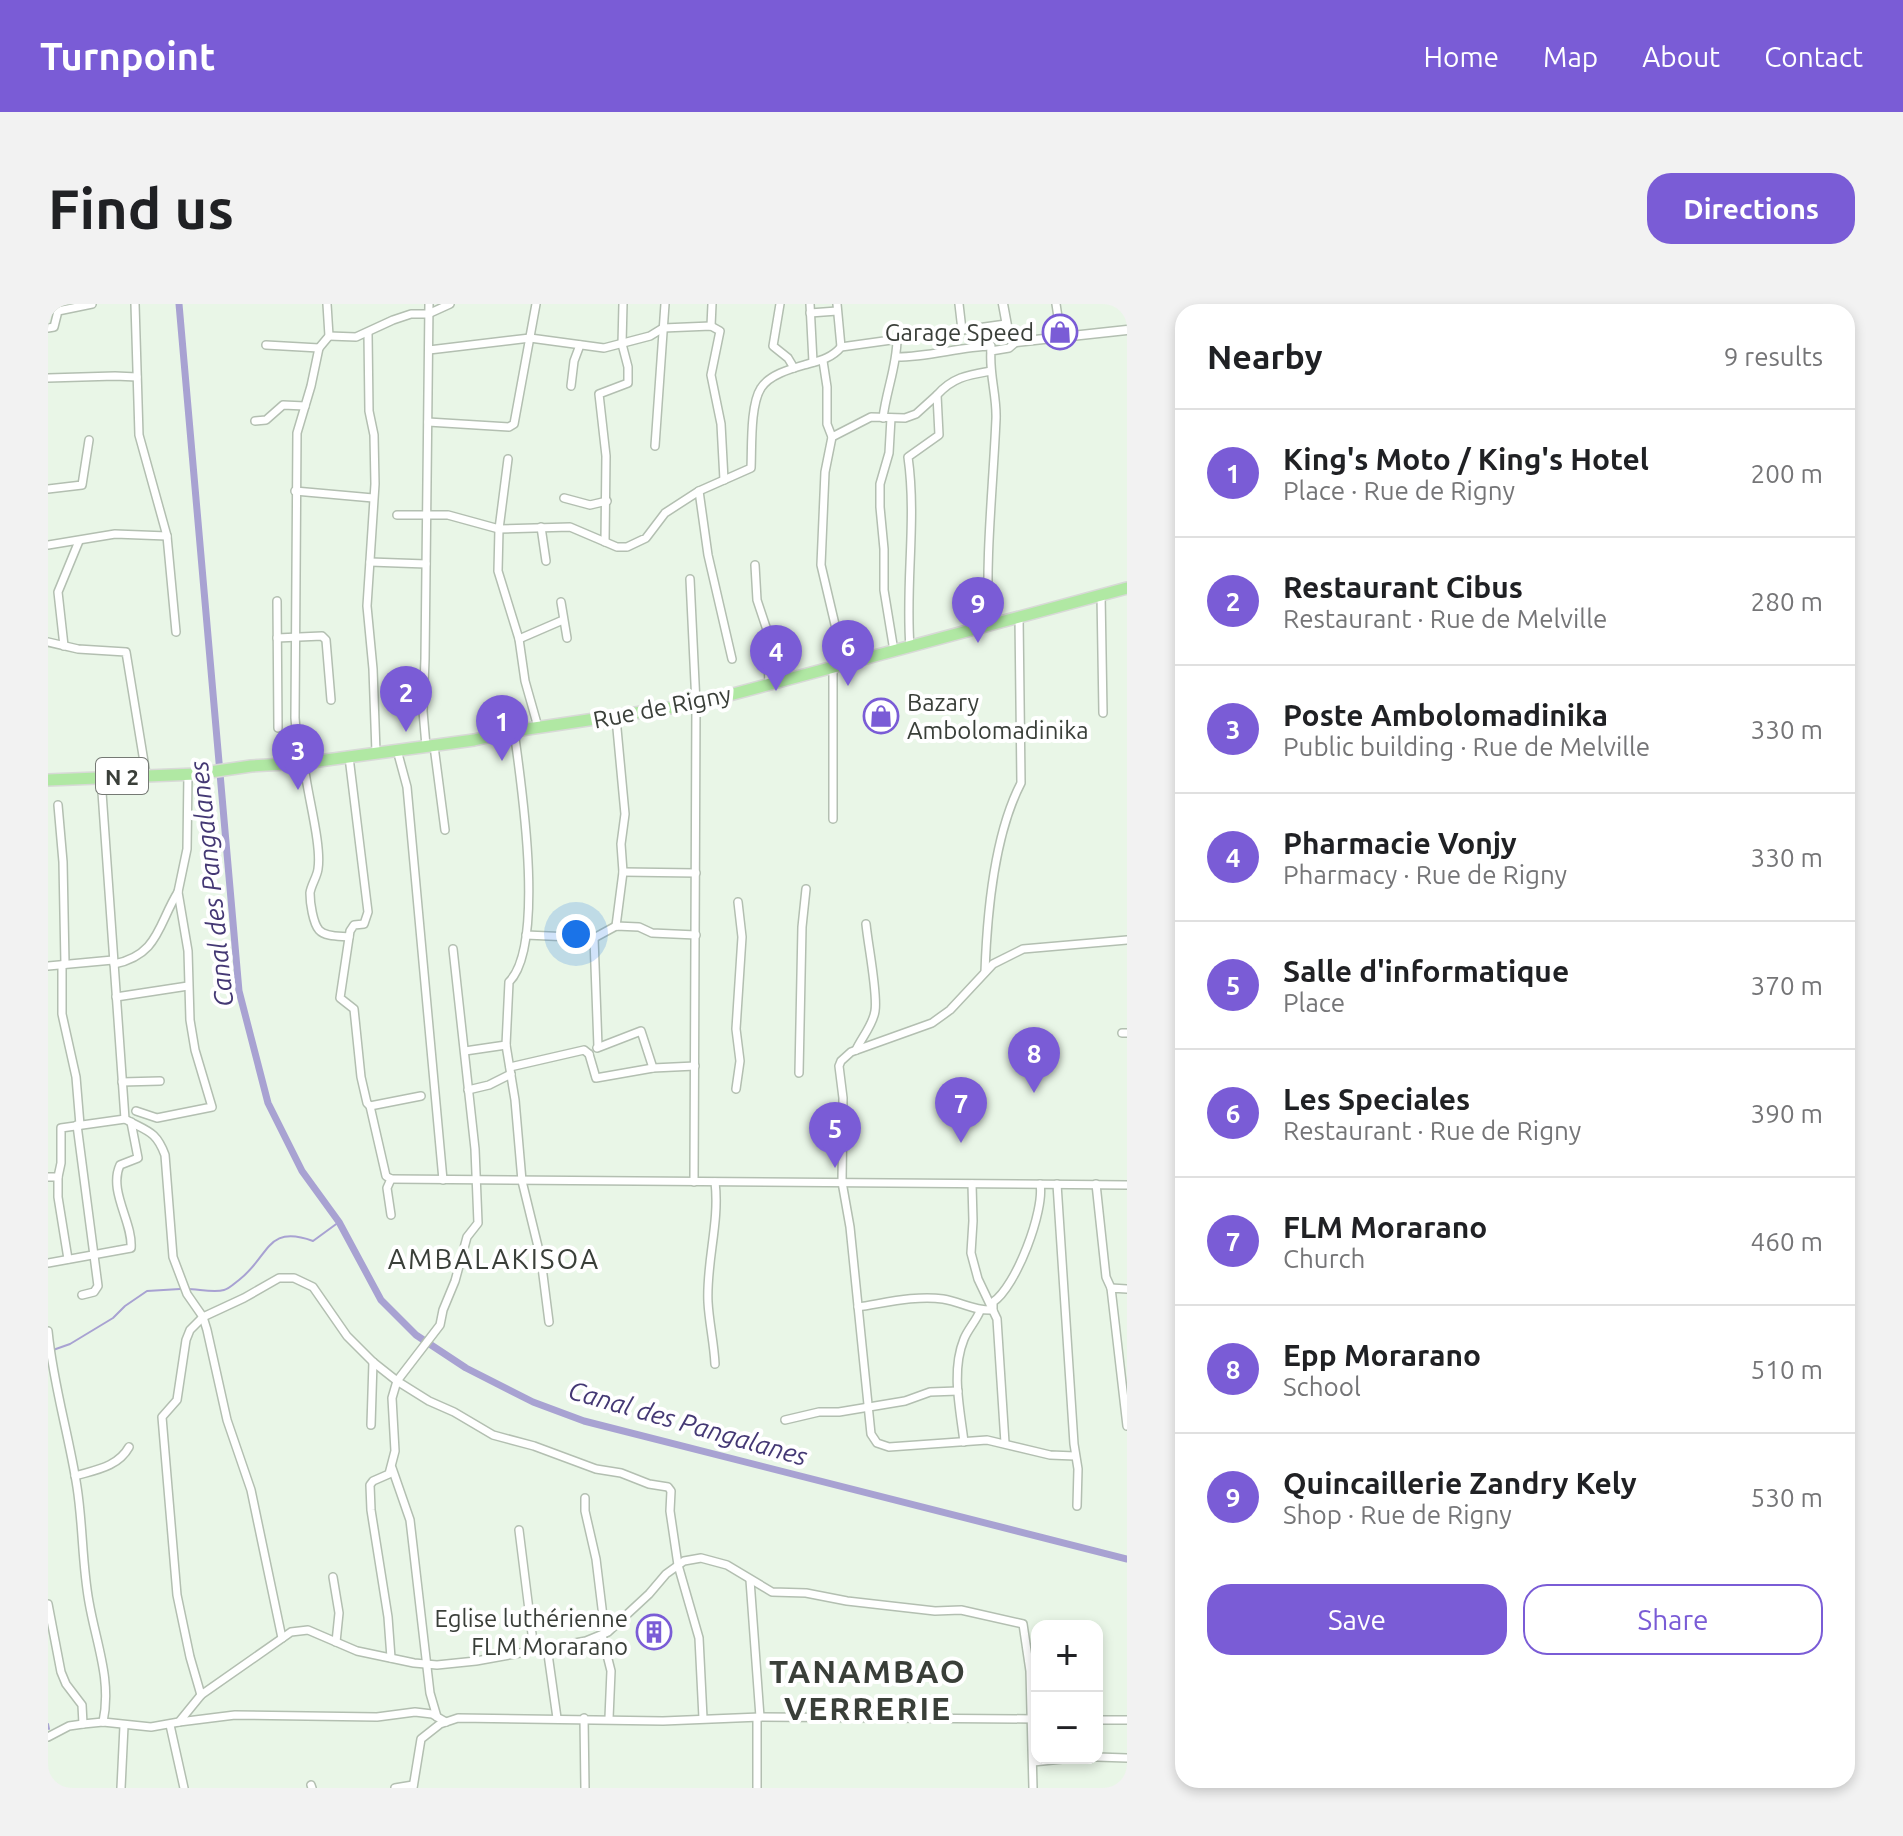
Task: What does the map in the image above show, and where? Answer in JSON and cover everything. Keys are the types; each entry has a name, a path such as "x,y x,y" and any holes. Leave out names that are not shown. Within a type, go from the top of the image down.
{"main road":[{"name":"Rue de Rigny","path":"430,746 696,704 1127,588"},
{"name":"N 2","path":"48,780 301,764 430,746"}],"street":[{"path":"48,328 54,327 58,311 92,304"},
{"path":"135,304 139,435 167,536 176,632"},
{"path":"327,304 329,336 319,348 297,433 295,718 301,764 309,782 309,807 318,859 318,870 310,893 315,922 325,934 349,937"},
{"path":"429,304 423,711 445,830"},
{"path":"329,336 368,334 393,320 411,314 428,314 450,304"},
{"path":"428,422 509,427 514,424 536,304"},
{"path":"605,542 607,501 599,394 628,383 628,367 622,344 623,304"},
{"path":"655,446 665,304"},
{"path":"711,326 712,304"},
{"path":"780,304 773,346 788,358 794,368"},
{"path":"959,304 962,330"},
{"path":"1003,304 1006,324 1016,342"},
{"path":"1056,304 1061,337"},
{"path":"813,362 810,309 837,308 841,347"},
{"path":"397,515 448,515 499,529 570,527 617,547 635,545 646,538 665,513 699,491 751,468 754,413 760,389 768,380 794,368 823,361 841,347 1006,324"},
{"path":"429,350 530,338 604,348 650,336 663,328 711,326 720,331 711,375 721,424 724,480"},
{"path":"991,351 1009,348 1016,342 1127,330"},
{"path":"368,334 369,411 375,458 367,606 376,752"},
{"path":"894,651 884,590 880,484 889,453 885,399 897,357 897,339"},
{"path":"266,345 319,348"},
{"path":"571,386 574,361 580,345"},
{"path":"897,357 918,357 991,346 996,403 986,576 989,626"},
{"path":"823,361 827,424 832,437 824,484 821,565 837,633 848,663"},
{"path":"832,437 871,417 905,418 916,414 958,377 991,371"},
{"path":"48,378 137,377"},
{"path":"910,647 908,616 912,507 908,457 939,435 937,395"},
{"path":"255,421 266,420 283,405 305,406"},
{"path":"48,489 82,485 89,440"},
{"path":"508,459 499,529 498,571 519,639 525,681 538,727"},
{"path":"295,491 373,498"},
{"path":"699,491 708,555 732,659"},
{"path":"564,498 590,505 607,501"},
{"path":"541,527 546,561"},
{"path":"48,545 115,534 167,536"},
{"path":"64,646 58,592 79,541"},
{"path":"370,562 426,564"},
{"path":"755,565 757,600 767,630 769,684"},
{"path":"690,579 696,704 694,1182"},
{"path":"1101,594 1103,713"},
{"path":"277,601 278,728"},
{"path":"561,602 567,638"},
{"path":"985,972 994,871 1009,805 1021,783 1019,617"},
{"path":"519,639 563,620"},
{"path":"277,638 322,636 326,640 331,700"},
{"path":"48,642 126,652 146,774"},
{"path":"833,667 833,819"},
{"path":"616,718 625,814 621,844 623,872 616,926"},
{"path":"514,731 526,834 526,935 515,975 509,982 506,1045 522,1181 541,1259 549,1322"},
{"path":"397,750 407,787 443,1180"},
{"path":"349,757 368,912 364,924 351,927 340,998 354,1009 361,1077 386,1176 391,1179 1127,1185"},
{"path":"143,1126 157,1118 212,1107 195,1050 188,986 188,951 178,892 187,849 193,770"},
{"path":"48,1263 127,1249 132,1245 120,1197 118,1172 120,1165 138,1158 122,1082 101,778"},
{"path":"58,805 64,893 62,1014 76,1077 98,1288 82,1295"},
{"path":"623,872 696,873"},
{"path":"799,1073 802,927 806,889"},
{"path":"48,966 132,961 145,950 164,924 168,907 178,892"},
{"path":"736,1089 740,1061 736,1029 742,937 738,902"},
{"path":"856,1050 862,1034 871,1025 876,1008 866,924"},
{"path":"526,935 594,938 616,926 639,927 652,933 696,935"},
{"path":"594,938 598,1047"},
{"path":"1075,1456 1050,1455 1005,1443 964,1442 889,1447 877,1443 871,1434 850,1227 842,1182 843,1098 839,1066 856,1050 932,1023 950,1010 993,964 1023,949 1127,940"},
{"path":"391,1658 388,1617 369,1492 373,1481 389,1474 392,1468 395,1451 392,1398 397,1381 417,1359 440,1325 467,1237 478,1223 477,1178 453,949"},
{"path":"116,997 188,986"},
{"path":"589,1054 598,1047 641,1031 653,1068"},
{"path":"465,1051 506,1045"},
{"path":"468,1090 489,1085 510,1071 584,1050 589,1054 596,1078 653,1068 695,1066"},
{"path":"122,1082 160,1081"},
{"path":"370,1106 421,1096"},
{"path":"136,1111 157,1118"},
{"path":"68,1259 58,1197 60,1129 128,1121 143,1126 160,1142 165,1155 173,1257 185,1291 203,1317 227,1420 251,1490 282,1638"},
{"path":"48,1177 58,1177"},
{"path":"391,1179 387,1188 391,1215"},
{"path":"715,1182 718,1204 713,1222 708,1302 715,1364"},
{"path":"972,1184 971,1253 998,1329 1005,1443"},
{"path":"993,1310 993,1302 1002,1296 1011,1283 1041,1207 1040,1184"},
{"path":"1057,1184 1078,1469 1077,1506"},
{"path":"1096,1184 1106,1277 1123,1346 1127,1426"},
{"path":"201,1695 177,1595 162,1417 177,1400 190,1330 203,1317 279,1278 294,1278 313,1287 347,1336 397,1381 493,1435 534,1446 596,1469 668,1487 671,1491 670,1511 678,1565 699,1638 703,1718"},
{"path":"1111,1288 1127,1289"},
{"path":"858,1307 943,1299 980,1311 993,1310"},
{"path":"964,1442 958,1391 959,1354 965,1336 980,1311"},
{"path":"1115,1318 1127,1318"},
{"path":"48,1331 75,1476 89,1603 102,1653 106,1705 103,1722"},
{"path":"371,1425 373,1362"},
{"path":"785,1420 819,1412 839,1412 905,1401 930,1392 958,1391"},
{"path":"75,1476 111,1465 123,1457 129,1447"},
{"path":"392,1468 410,1520 430,1693 437,1717"},
{"path":"585,1498 611,1671 609,1718"},
{"path":"519,1530 534,1650"},
{"path":"174,1723 201,1695 291,1632 308,1630 357,1651 427,1664 476,1661 586,1641 604,1634 678,1565 701,1558 727,1565 772,1592 806,1593 935,1611 961,1610 1023,1624 1032,1692"},
{"path":"333,1577 339,1613 336,1642"},
{"path":"750,1580 759,1718 757,1788"},
{"path":"48,1604 61,1672 82,1705 83,1724"},
{"path":"547,1647 557,1718"},
{"path":"48,1737 69,1726 83,1724 103,1722 124,1726 235,1715 377,1717 415,1712 446,1722"},
{"path":"395,1788 413,1786 421,1739 440,1724 458,1718 1031,1720"},
{"path":"584,1718 585,1788"},
{"path":"1103,1720 1127,1720"},
{"path":"174,1723 184,1788"},
{"path":"121,1788 124,1726"},
{"path":"1103,1757 1127,1758"},
{"path":"1033,1764 1033,1788"}],"waterway":[{"name":"Canal des Pangalanes","path":"179,304 239,991 268,1103 302,1171 339,1222 381,1300 416,1335 466,1368 533,1402 584,1421 1127,1559"},
{"path":"187,1289 226,1289 249,1271 277,1240 298,1237 313,1241 339,1222"},
{"path":"53,1350 70,1344 113,1318 147,1291 180,1289"},
{"path":"48,1724 49,1729"}],"place":[{"name":"Garage Speed","path":"1060,332"},
{"name":"Quincaillerie Zandry Kely","path":"978,643"},
{"name":"Les Speciales","path":"848,686"},
{"name":"Pharmacie Vonjy","path":"776,691"},
{"name":"Bazary Ambolomadinika","path":"881,716"},
{"name":"Restaurant Cibus","path":"406,732"},
{"name":"King's Moto / King's Hotel","path":"502,761"},
{"name":"Poste Ambolomadinika","path":"298,790"},
{"name":"Epp Morarano","path":"1034,1093"},
{"name":"FLM Morarano","path":"961,1143"},
{"name":"Salle d'informatique","path":"835,1168"},
{"name":"Eglise luthérienne FLM Morarano","path":"654,1632"}],"district":[{"name":"AMBALAKISOA","path":"494,1258"},
{"name":"TANAMBAO VERRERIE","path":"868,1690"}]}
